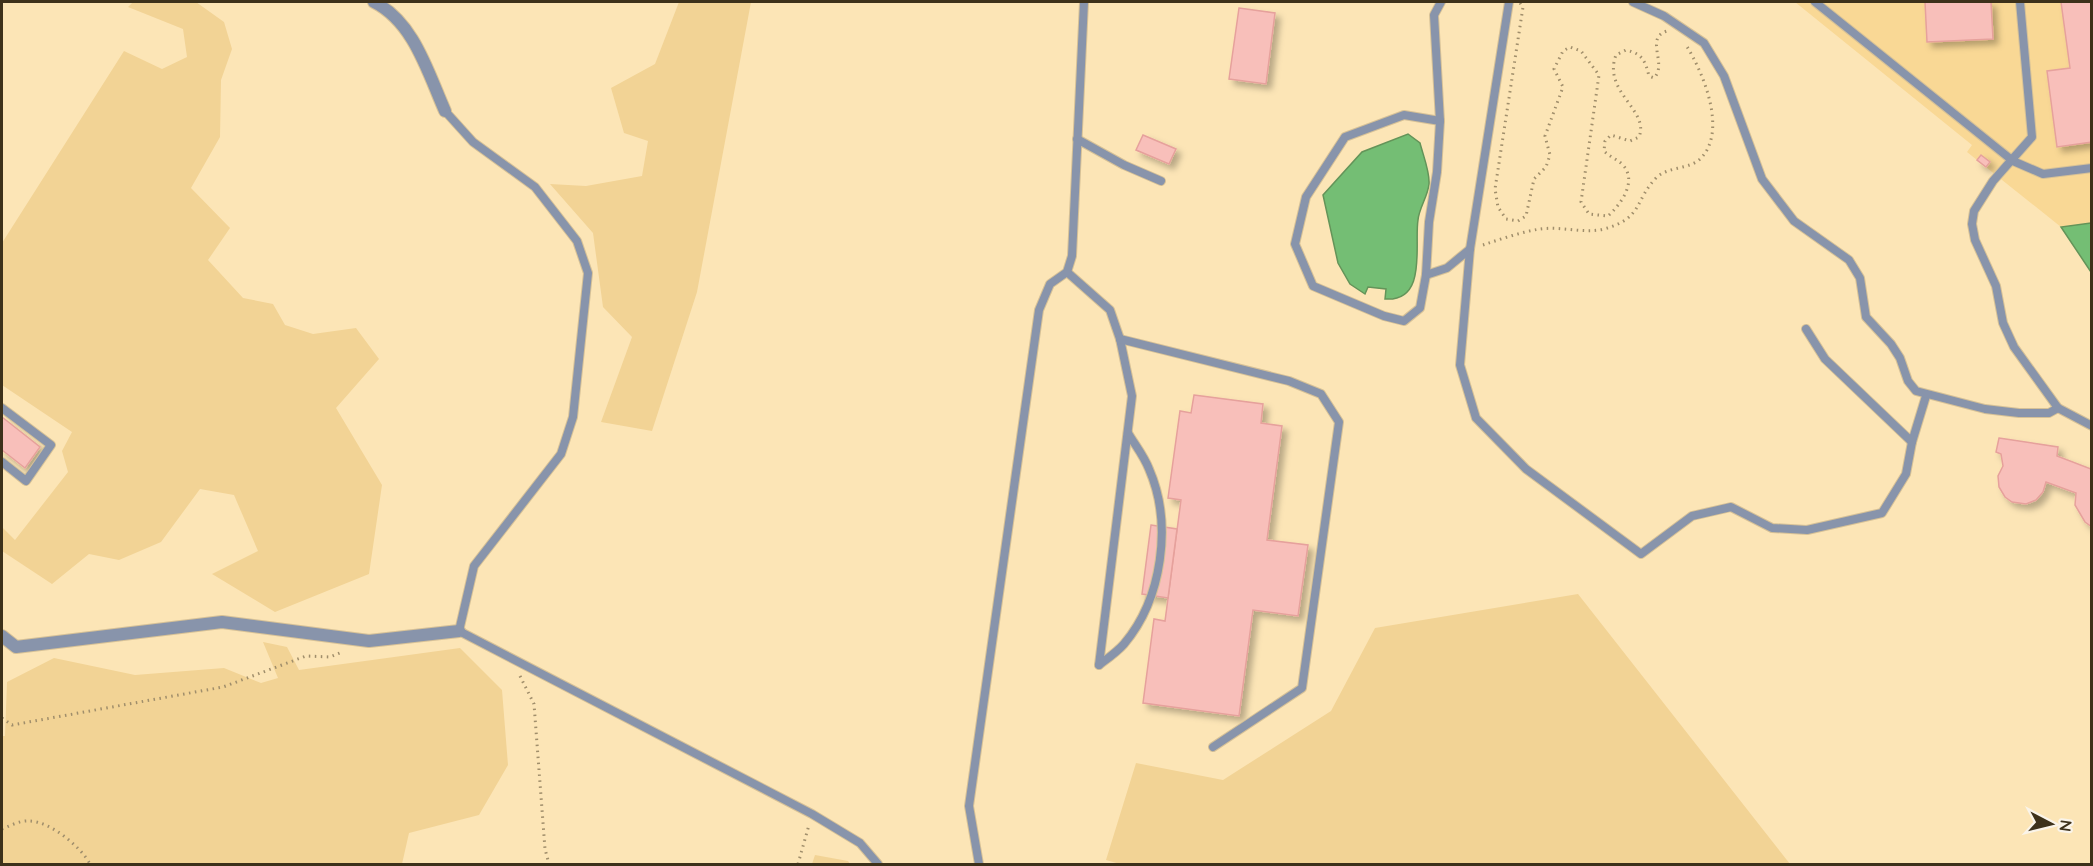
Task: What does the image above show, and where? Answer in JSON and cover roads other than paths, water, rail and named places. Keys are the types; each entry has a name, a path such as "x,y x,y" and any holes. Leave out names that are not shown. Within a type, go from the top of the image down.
{"street":[{"path":"375,2 391,12 414,41 445,111"},
{"path":"2,636 16,647 222,622 369,641 459,631"}],"lane":[{"path":"979,864 969,806 1039,310 1050,284 1067,272 1072,256 1084,2"},
{"path":"1440,121 1404,115 1345,137 1306,197 1295,244 1313,286 1384,316 1404,321 1420,308 1426,275 1429,222 1437,172 1440,121 1434,15 1441,2"},
{"path":"1509,2 1470,249 1460,365 1476,418 1526,470 1641,554 1692,516 1731,507 1772,528 1807,530 1882,513 1906,474 1912,442 1926,396"},
{"path":"1633,2 1664,16 1704,43 1724,76 1762,179 1794,221 1850,261 1860,278 1866,317 1900,358 1908,381 1916,391 1926,396 2019,413 2049,413 2058,408"},
{"path":"1815,2 2013,161 2043,174 2091,168"},
{"path":"2020,2 2032,137 1993,181 1974,211 1972,224 1975,240 1996,286 2003,323 2014,347 2058,408 2091,426"},
{"path":"445,111 473,142 535,187 578,241 588,273 573,417 561,454 474,566 459,631 812,814 860,843 878,864"},
{"path":"1077,139 1124,165 1161,181"},
{"path":"1426,275 1447,268 1470,249"},
{"path":"1067,272 1110,310 1120,339 1132,396 1099,665 1123,645 1142,616 1154,591 1157,567 1161,532 1160,507 1150,469 1128,432"},
{"path":"1806,329 1825,359 1912,442"},
{"path":"1120,339 1289,381 1321,394 1340,422 1302,688 1213,747"},
{"path":"2,408 51,445 26,481 2,462"}]}
